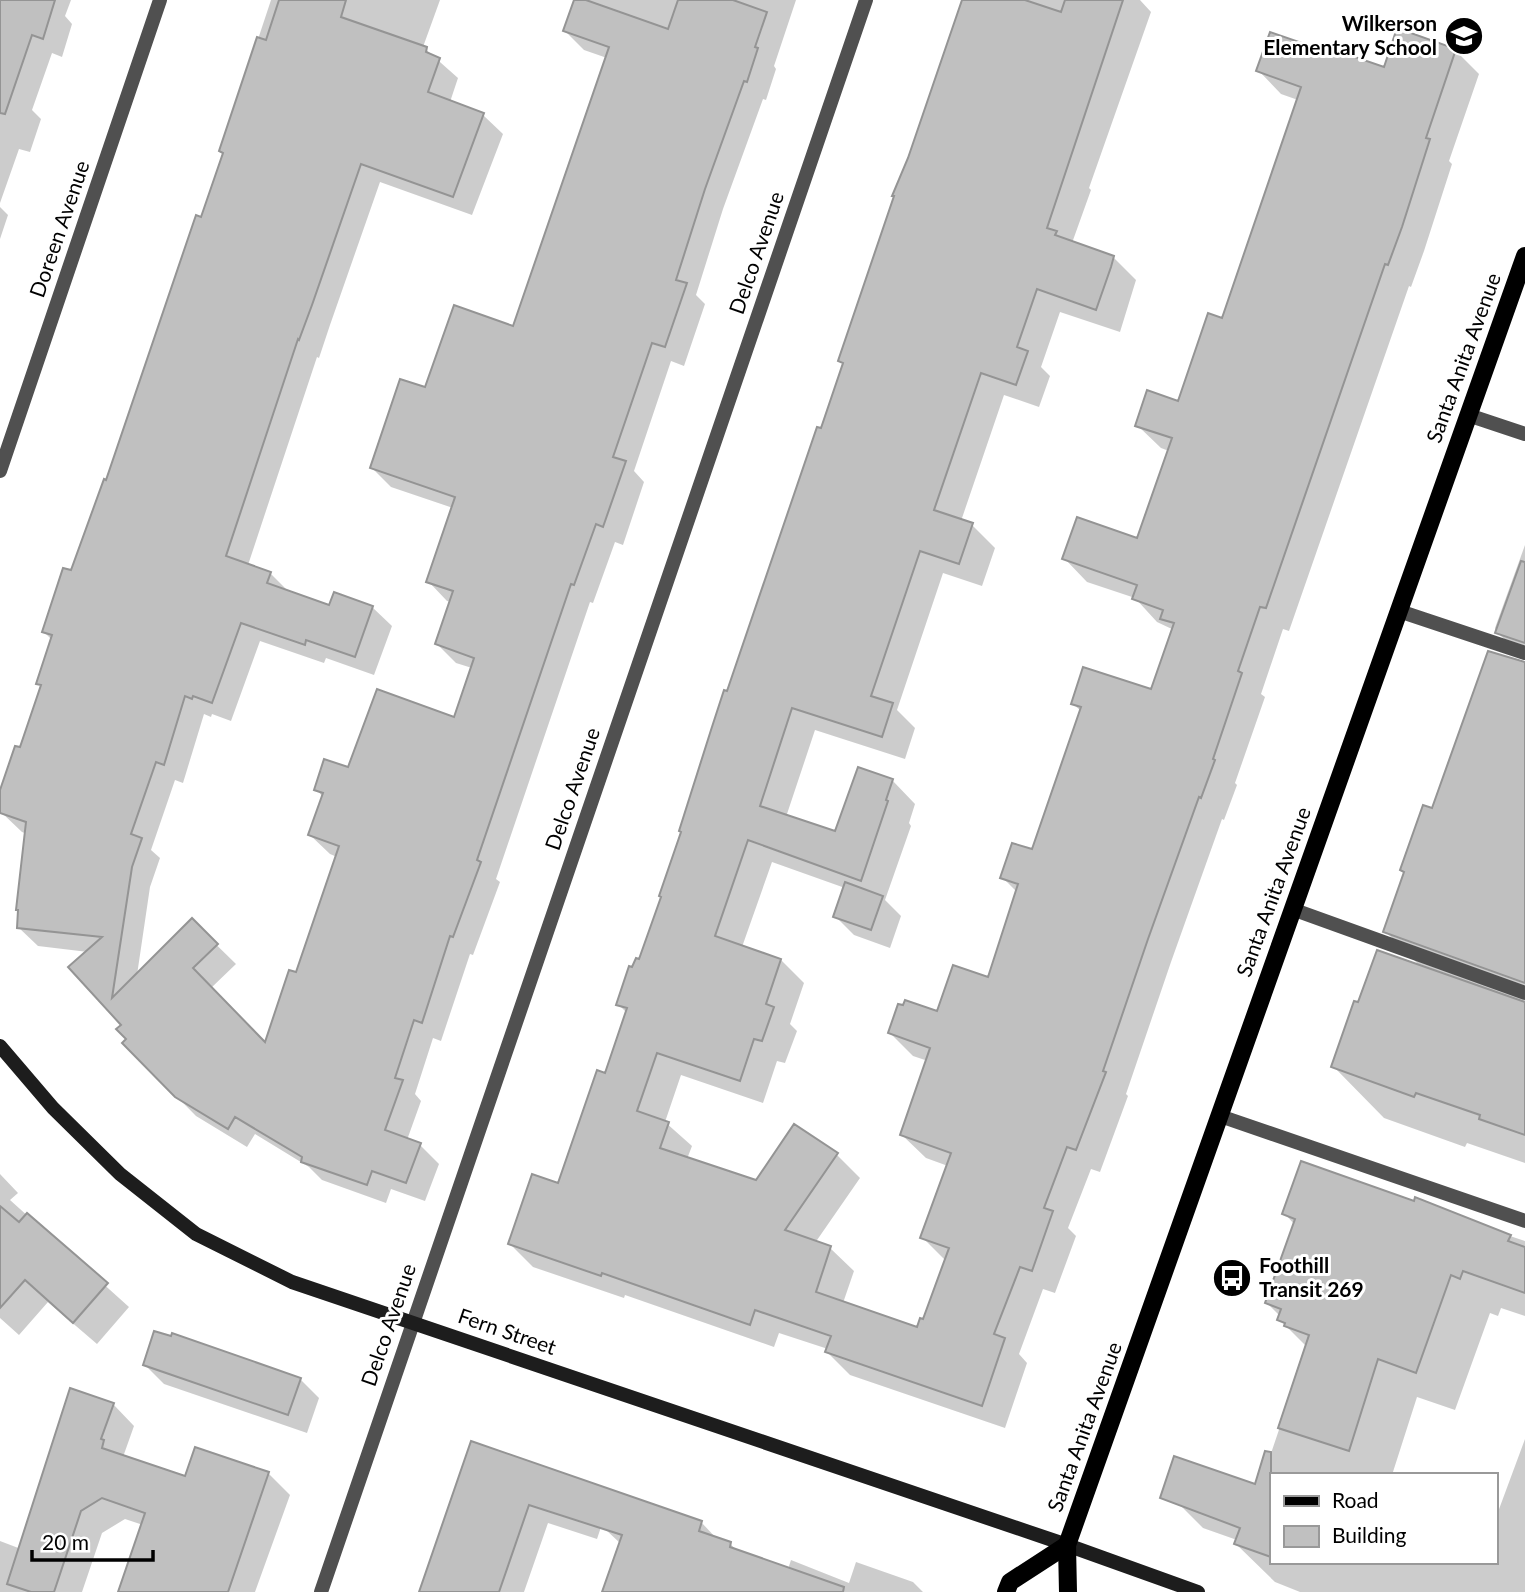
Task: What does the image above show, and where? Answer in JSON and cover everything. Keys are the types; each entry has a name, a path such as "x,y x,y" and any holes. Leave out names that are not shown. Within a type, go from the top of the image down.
{"main road":[{"name":"Santa Anita Avenue","path":"1068,1592 1067,1545 1525,256"},
{"name":"Santa Anita Avenue","path":"1006,1592 1010,1582 1067,1545"}],"street":[{"name":"Doreen Avenue","path":"0,471 160,0"},
{"name":"Delco Avenue","path":"321,1592 866,0"},
{"path":"1468,415 1525,434"},
{"path":"1399,611 1525,653"},
{"path":"1292,909 1525,993"},
{"name":"Fern Street","path":"0,1046 53,1108 120,1174 196,1234 292,1282 1198,1592"},
{"path":"1220,1116 1525,1221"}],"building":[{"path":"0,0 55,0 43,39 32,35 5,114 0,113"},
{"path":"279,0 346,0 341,17 427,47 426,52 440,58 428,92 484,113 453,197 361,164 298,339 226,556 271,572 267,583 329,605 334,592 373,606 355,657 306,640 305,645 241,623 212,703 185,696 164,765 156,762 131,834 142,838 132,867 112,998 192,918 218,944 193,968 265,1042 289,970 296,972 339,846 308,835 323,793 314,790 324,759 348,767 377,689 454,717 474,658 435,644 453,591 426,582 455,497 370,468 400,379 425,387 454,305 513,326 609,47 563,31 574,0 586,0 668,29 678,0 733,0 767,12 747,82 744,81 705,189 676,280 687,283 665,347 652,343 613,457 626,461 603,527 596,524 574,585 571,584 477,860 481,862 453,937 450,936 422,1023 414,1020 395,1078 403,1080 385,1130 421,1143 406,1183 372,1171 367,1185 301,1162 302,1157 235,1117 228,1129 175,1097 122,1043 126,1039 116,1029 121,1025 68,967 102,937 17,928 16,910 26,822 0,813 0,790 15,746 20,747 41,685 36,684 52,635 42,632 63,568 71,570 104,479 106,480 196,215 201,217 223,153 219,151 257,37 266,40"},
{"path":"962,0 1025,0 1061,12 1065,0 1123,0 1047,228 1057,231 1055,235 1114,256 1111,267 1096,310 1037,289 1017,347 1028,351 1016,385 981,373 934,510 973,523 959,564 920,551 871,696 893,703 882,737 792,708 760,806 835,831 858,767 893,779 861,881 748,840 715,936 781,959 766,1004 774,1007 762,1041 754,1039 740,1081 657,1053 637,1111 669,1122 660,1148 756,1180 794,1124 838,1153 785,1230 831,1246 816,1292 917,1327 920,1318 923,1319 949,1248 920,1238 951,1153 900,1135 930,1048 888,1033 898,1004 903,1005 905,1000 937,1011 953,965 988,977 1018,884 1000,878 1012,843 1032,849 1081,707 1071,704 1083,667 1151,689 1174,623 1160,619 1163,610 1132,599 1137,585 1062,559 1077,517 1137,538 1172,438 1135,426 1147,390 1178,401 1208,313 1222,318 1301,87 1256,71 1270,32 1322,50 1323,46 1384,67 1397,28 1456,49 1426,138 1430,139 1402,227 1388,265 1385,264 1266,608 1260,607 1238,671 1242,673 1213,759 1215,760 1148,939 1103,1071 1106,1072 1076,1150 1067,1147 1044,1208 1053,1211 1032,1271 1020,1267 994,1334 1005,1338 982,1406 825,1352 831,1336 755,1310 750,1325 602,1273 601,1276 508,1244 532,1174 558,1183 597,1070 605,1073 627,1008 616,1005 629,966 632,967 636,958 639,959 661,897 659,896 724,690 727,691 817,427 821,428 843,363 838,361 892,196 908,158"},
{"path":"1521,561 1525,562 1525,643 1495,633"},
{"path":"1488,651 1525,662 1525,983 1383,932 1404,872 1400,870 1423,805 1432,808"},
{"path":"845,882 883,896 871,930 833,917"},
{"path":"1377,950 1525,1002 1525,1135 1479,1119 1480,1115 1416,1093 1414,1097 1331,1067 1354,1001 1358,1002"},
{"path":"1301,1161 1414,1201 1415,1197 1511,1235 1508,1241 1525,1247 1525,1293 1463,1271 1460,1279 1451,1275 1416,1373 1378,1359 1349,1451 1278,1428 1309,1335 1284,1326 1285,1323 1277,1320 1281,1309 1265,1303 1295,1219 1282,1214"},
{"path":"0,1206 19,1222 27,1213 108,1283 73,1323 25,1280 0,1308"},
{"path":"154,1331 171,1336 172,1333 301,1378 288,1415 143,1365"},
{"path":"70,1388 114,1403 101,1439 104,1440 102,1448 185,1476 195,1447 269,1472 228,1592 118,1592 145,1513 102,1498 81,1511 54,1592 31,1592 7,1584"},
{"path":"471,1441 702,1521 699,1531 731,1542 730,1547 844,1587 843,1592 602,1592 622,1535 529,1505 499,1592 419,1592"},
{"path":"1265,1451 1271,1452 1270,1557 1234,1544 1240,1528 1160,1498 1174,1456 1255,1484"}],"place":[{"name":"Wilkerson Elementary School","path":"1464,36"},
{"name":"Foothill Transit 269","path":"1232,1278"}]}
